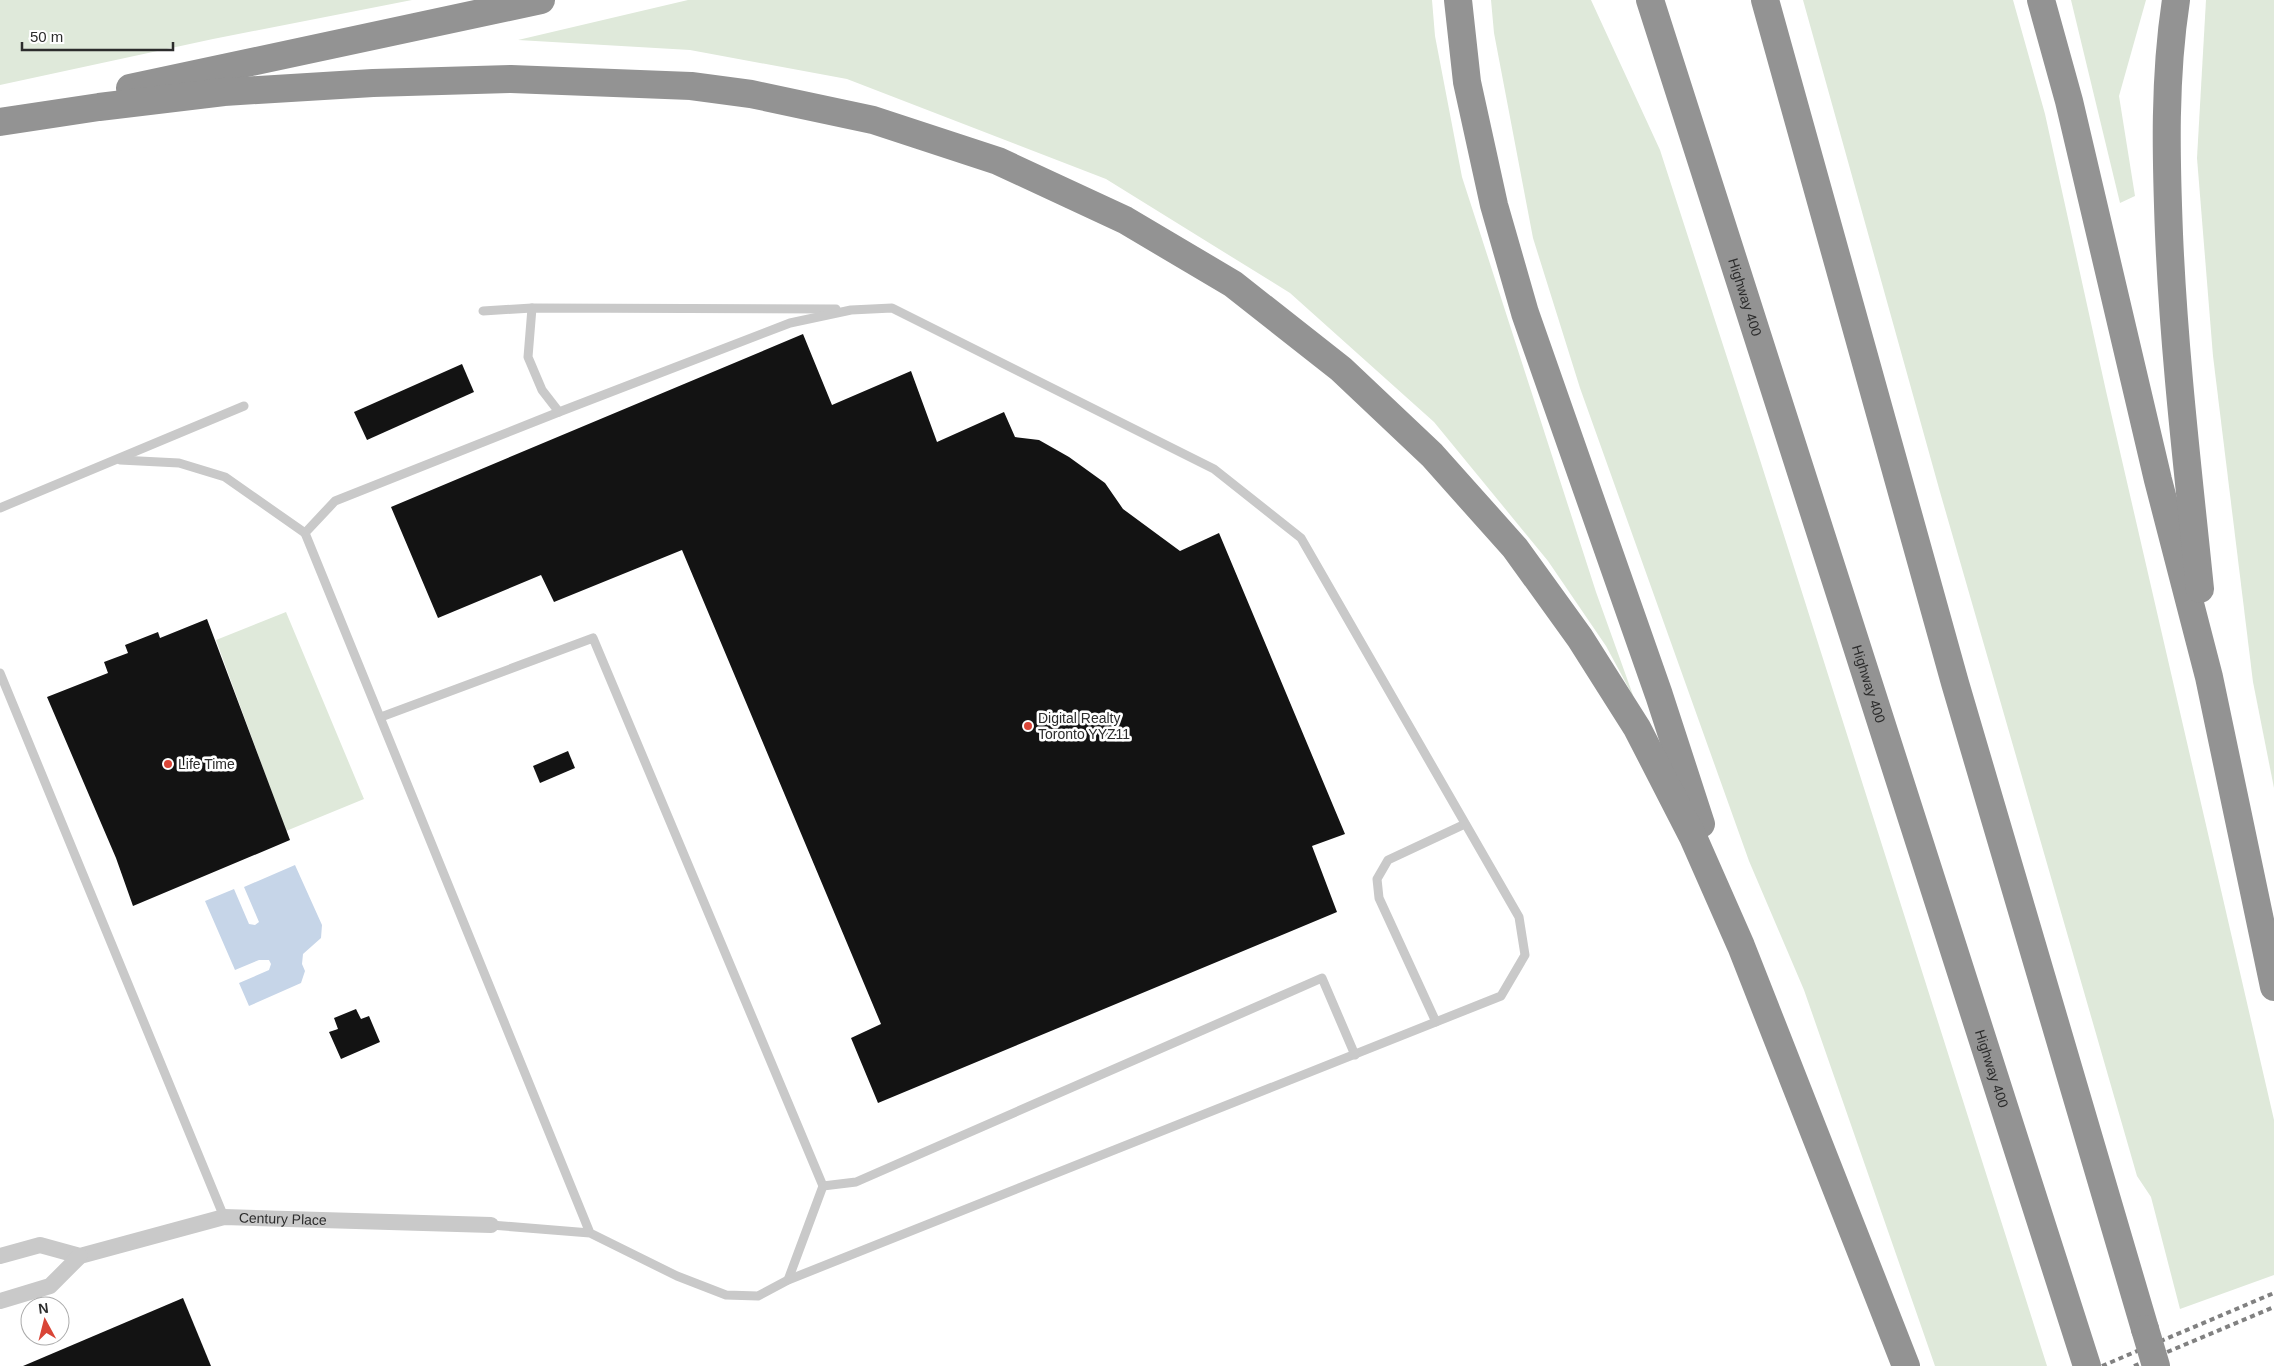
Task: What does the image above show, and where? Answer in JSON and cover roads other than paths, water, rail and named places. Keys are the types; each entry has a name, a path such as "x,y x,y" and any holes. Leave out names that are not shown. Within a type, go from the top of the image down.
{"highway":[{"path":"0,121 164,80 541,0"},
{"path":"1458,0 1467,82 1494,205 1523,304 1563,424 1659,695 1741,946"},
{"name":"Highway 400","path":"1650,0 2085,1359"},
{"path":"1765,0 1955,683 2156,1366"},
{"path":"2041,0 2069,101 2156,470 2209,677 2274,988"},
{"path":"2176,0 2166,93 2167,192 2172,291 2209,677"},
{"path":"0,121 224,92 372,83 511,79 691,86 751,94 873,120 998,160 1116,216 1233,284 1341,369 1432,455 1515,548 1580,638 1637,728 1693,837 1741,946 1902,1354"}],"street":[{"name":"Century Place","path":"0,1301 50,1286 80,1256 224,1217 491,1225"},
{"path":"0,1256 40,1245 80,1256"}],"lane":[{"path":"532,308 528,357 542,390 559,412"},
{"path":"483,311 532,308 851,310 892,308 1214,469 1301,538 1519,917 1525,955 1501,996 788,1280 758,1296 726,1295 677,1276 590,1233 491,1225"},
{"path":"305,533 335,501 790,323 851,310"},
{"path":"0,508 244,406"},
{"path":"118,460 180,463 225,477 305,533 590,1233"},
{"path":"381,716 593,638 823,1186 788,1280"},
{"path":"0,673 224,1217"},
{"path":"1436,1022 1379,898 1377,879 1388,860 1465,824"},
{"path":"823,1186 856,1182 1322,978 1355,1055"}],"water":[{"path":"295,865 322,925 321,938 303,954 302,964 305,971 301,983 249,1006 239,983 269,970 271,964 269,960 259,960 235,970 205,901 234,889 249,924 255,925 259,922 244,887"}],"railway":[{"path":"2102,1366 2274,1293"},
{"path":"2134,1366 2274,1307"}],"place":[{"name":"Digital Realty Toronto YYZ11","path":"1028,726"},
{"name":"Life Time","path":"168,764"}]}
